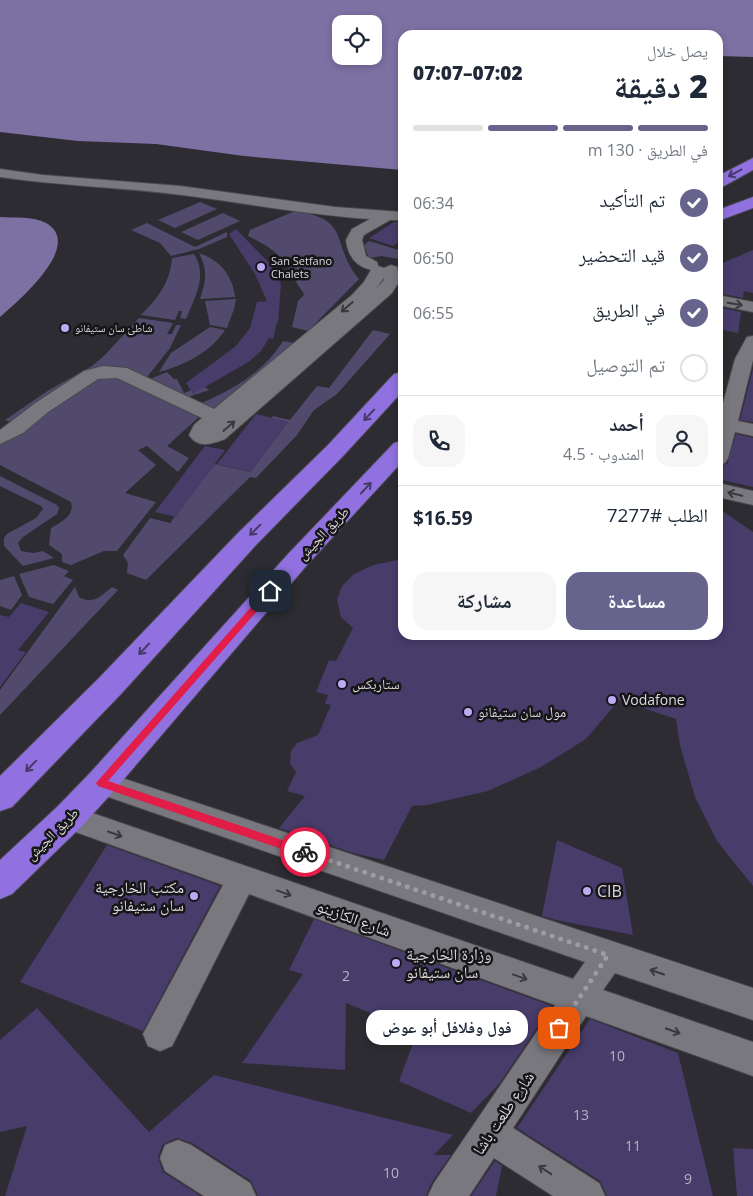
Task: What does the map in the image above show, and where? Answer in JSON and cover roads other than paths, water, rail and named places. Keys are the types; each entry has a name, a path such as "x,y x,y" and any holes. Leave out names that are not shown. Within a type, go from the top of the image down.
{"highway":[{"path":"723,179 753,163"},
{"path":"723,214 753,202"},
{"path":"0,797 110,686 246,539 336,450 398,383"},
{"name":"طريق الجيش","path":"0,883 69,817 101,783 298,559 398,452"}],"street":[{"path":"0,173 43,179 180,190 335,212 395,215"},
{"path":"335,212 345,227 356,235"},
{"path":"388,267 365,264 361,260 354,240 356,235 395,215"},
{"path":"388,267 392,280 386,289 231,424 211,439 199,435 201,429 306,343 358,297 388,267"},
{"path":"723,301 753,307"},
{"path":"723,437 749,360 753,341"},
{"path":"0,438 16,429 41,408 91,375 109,371 120,372 216,417"},
{"path":"726,425 753,430"},
{"path":"723,491 753,498"},
{"path":"101,783 753,1004"},
{"name":"شارع الكازينو","path":"69,817 753,1059"},
{"path":"160,1034 242,878"},
{"name":"شارع طلعت باشا","path":"447,1196 608,955"},
{"path":"489,1134 586,1196"},
{"path":"178,1158 237,1196"}],"place":[{"name":"San Setfano Chalets","path":"261,267"},
{"name":"شاطئ سان ستيفانو","path":"65,328"},
{"name":"ستاربكس","path":"342,684"},
{"name":"Vodafone","path":"612,700"},
{"name":"مول سان ستيفانو","path":"468,712"},
{"name":"CIB","path":"587,891"},
{"name":"مكتب الخارجية سان ستيفانو","path":"194,896"},
{"name":"وزارة الخارجية سان ستيفانو","path":"396,963"},
{"name":"فول وفلافل أبو عوض","path":"559,1028"}]}
